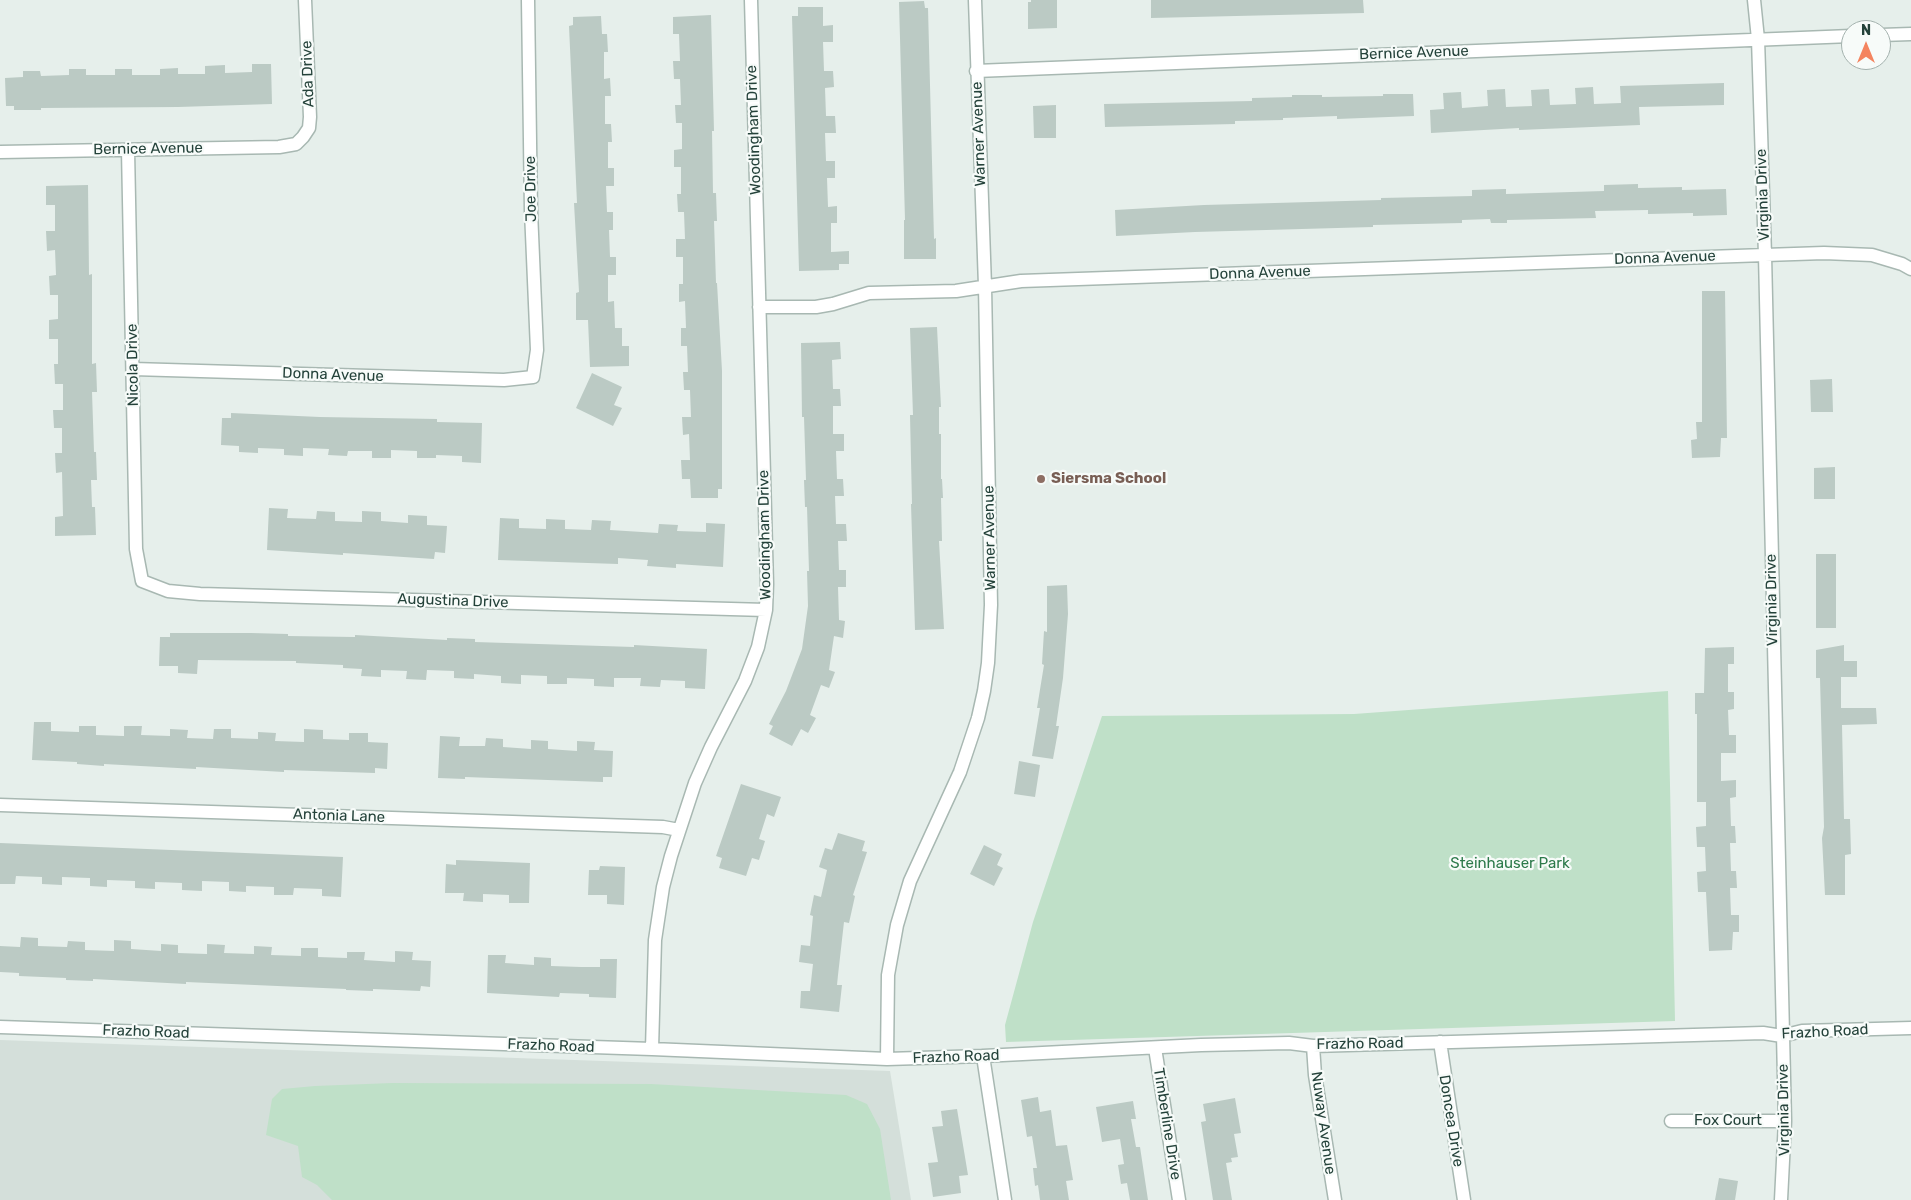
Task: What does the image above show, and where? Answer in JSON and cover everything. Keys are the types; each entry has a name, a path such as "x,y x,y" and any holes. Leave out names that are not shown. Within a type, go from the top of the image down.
{"street":[{"name":"Ada Drive","path":"296,144 304,137 309,128 310,117 305,0"},
{"name":"Joe Drive","path":"528,0 531,211 537,350 533,377"},
{"name":"Woodingham Drive","path":"652,1049 655,940 662,888 695,783 744,682 758,647 766,610 767,584 750,0"},
{"name":"Warner Avenue","path":"887,1059 888,975 897,925 910,881 960,772 978,718 984,691 991,606 985,286 974,0"},
{"name":"Virginia Drive","path":"1754,0 1758,39 1765,255 1785,1121 1781,1200"},
{"path":"1891,35 1911,34"},
{"name":"Bernice Avenue","path":"976,71 1841,36"},
{"name":"Bernice Avenue","path":"0,152 279,147 296,144"},
{"name":"Nicola Drive","path":"128,150 136,550 142,581"},
{"name":"Donna Avenue","path":"759,307 816,307 869,293 956,291 1020,281 1824,253 1872,255 1902,264 1911,269"},
{"name":"Donna Avenue","path":"133,369 504,380 533,377"},
{"name":"Augustina Drive","path":"142,581 168,591 200,594 766,610"},
{"name":"Antonia Lane","path":"0,805 663,827 679,830"},
{"name":"Frazho Road","path":"0,1027 652,1049 887,1059 1289,1043 1313,1046 1763,1033 1782,1036 1802,1031 1911,1028"},
{"name":"Doncea Drive","path":"1440,1042 1464,1200"},
{"name":"Nuway Avenue","path":"1313,1046 1315,1075 1335,1200"},
{"name":"Timberline Drive","path":"1155,1048 1179,1200"},
{"path":"983,1056 1005,1200"},
{"name":"Fox Court","path":"1671,1121 1785,1121"}],"shaded area":[{"path":"0,1040 890,1071 911,1200 0,1200"}],"green space":[{"name":"Steinhauser Park","path":"1668,691 1675,1021 1006,1042 1005,1025 1033,922 1102,716 1354,714"},
{"path":"392,1083 651,1084 846,1095 867,1104 880,1129 891,1200 332,1200 317,1185 302,1177 298,1146 266,1135 272,1099 282,1089"}],"building":[{"path":"1031,0 1057,0 1057,28 1028,29 1028,2 1031,2"},
{"path":"1151,0 1363,0 1364,13 1151,18"},
{"path":"924,1 925,8 928,8 936,259 904,259 905,220 899,2"},
{"path":"798,7 823,7 823,26 833,25 833,42 823,42 824,71 833,71 834,87 825,88 826,116 835,116 836,133 825,133 826,161 835,161 835,178 827,178 828,207 837,206 837,223 831,223 831,252 849,251 849,264 839,264 839,270 799,271 792,16 798,16"},
{"path":"711,15 714,131 712,131 713,193 716,193 717,221 714,221 716,283 722,371 722,489 718,489 718,498 691,498 690,479 682,479 681,460 690,460 689,434 683,435 682,417 691,417 690,390 684,390 683,372 688,372 687,346 681,346 681,328 686,328 685,301 679,302 679,284 683,284 683,257 676,257 676,239 685,239 684,212 678,212 677,194 681,194 681,167 674,167 674,150 682,149 682,123 676,123 675,105 681,105 680,79 674,79 673,61 680,61 679,34 673,34 673,17"},
{"path":"601,16 602,34 607,34 608,52 604,52 604,79 610,78 611,96 605,96 605,124 611,124 612,142 608,142 608,168 614,168 614,186 606,186 607,212 613,212 613,230 609,230 610,257 616,257 616,275 608,275 608,302 614,301 615,328 622,328 622,346 629,346 629,366 590,367 588,320 576,320 576,293 579,292 574,203 577,203 569,26 573,25 573,17"},
{"path":"252,64 271,64 272,104 41,108 41,110 14,110 14,106 6,106 5,78 23,77 23,71 40,71 41,76 69,75 69,69 86,69 86,75 115,75 115,69 132,69 132,75 160,75 160,69 178,68 178,74 205,74 205,66 225,65 225,73 252,72"},
{"path":"1724,83 1724,105 1639,107 1640,125 1519,130 1519,128 1431,133 1430,110 1444,109 1443,93 1461,92 1462,108 1488,106 1487,90 1505,89 1506,107 1532,106 1531,90 1549,89 1550,105 1576,104 1575,88 1593,87 1594,104 1621,103 1620,86"},
{"path":"1383,94 1413,94 1414,116 1337,119 1337,116 1235,121 1235,124 1105,127 1104,104 1252,101 1252,98 1292,97 1292,95 1322,95 1322,97 1383,96"},
{"path":"1056,105 1056,138 1034,138 1033,106"},
{"path":"1638,184 1638,188 1726,189 1727,215 1693,216 1693,213 1648,214 1648,210 1595,211 1596,218 1507,220 1507,223 1491,223 1490,219 1462,220 1462,223 1116,236 1115,210 1204,205 1381,200 1381,198 1472,196 1472,190 1506,189 1506,194 1604,191 1604,185"},
{"path":"88,185 89,275 92,274 92,364 96,363 97,392 92,392 97,480 91,480 92,507 95,507 96,535 55,536 55,517 63,516 62,472 56,473 55,453 62,453 62,428 54,428 53,410 63,410 63,384 55,384 54,364 58,364 58,339 49,339 49,320 58,319 58,295 50,295 49,276 56,275 55,250 47,251 46,231 55,231 55,205 46,205 46,186"},
{"path":"1702,291 1725,291 1727,438 1721,438 1720,457 1692,458 1691,440 1697,439 1696,422 1702,422"},
{"path":"937,327 941,407 939,407 939,434 941,434 943,498 941,498 942,541 939,541 944,629 915,630 911,504 910,415 913,415 910,328"},
{"path":"840,342 841,359 832,360 833,389 840,389 841,406 833,406 833,434 844,434 844,451 836,451 837,479 843,479 844,496 835,496 836,524 846,524 847,541 838,541 839,570 846,570 846,587 838,587 839,620 845,621 843,638 834,636 829,670 835,672 829,688 821,685 810,715 816,718 808,733 801,729 792,746 769,734 773,726 769,724 786,691 802,649 808,606 807,571 809,571 807,507 805,507 804,480 806,480 804,417 802,417 801,343"},
{"path":"592,373 622,387 614,405 622,408 613,426 576,408"},
{"path":"1832,379 1833,412 1811,412 1810,380"},
{"path":"231,413 437,419 437,422 482,423 481,463 462,462 462,456 436,455 436,458 417,458 417,451 391,450 391,458 372,458 372,451 348,451 347,456 328,455 329,449 303,448 303,456 284,455 284,449 258,448 258,453 239,452 239,446 221,445 222,418 231,418"},
{"path":"1835,467 1835,499 1814,499 1814,468"},
{"path":"269,508 288,509 287,518 316,519 317,511 335,512 335,521 362,522 362,511 381,512 381,521 408,523 408,515 427,516 427,525 447,526 445,553 435,552 434,559 267,550"},
{"path":"500,518 519,519 519,528 546,529 546,519 565,520 565,529 591,530 592,520 611,521 610,530 658,533 659,524 678,525 677,531 706,532 706,523 725,524 723,567 676,564 676,568 647,566 648,560 618,558 618,564 498,560"},
{"path":"1816,554 1836,554 1836,628 1816,628"},
{"path":"1067,585 1068,614 1063,678 1056,726 1059,726 1053,759 1032,756 1040,708 1037,708 1044,665 1042,664 1044,631 1047,632 1047,586"},
{"path":"170,633 251,633 288,634 288,636 355,637 355,635 447,640 447,638 475,639 475,642 634,647 634,645 707,649 705,689 685,688 685,681 661,680 660,687 640,686 641,678 614,678 614,687 594,686 594,679 567,678 567,684 547,684 547,676 521,675 521,684 501,683 501,676 474,674 474,679 454,678 454,671 427,670 426,680 406,679 407,671 381,670 381,677 361,676 362,669 343,668 343,665 296,663 296,661 198,660 197,674 178,673 178,666 159,666 160,637 170,637"},
{"path":"1844,645 1844,661 1857,661 1857,677 1841,677 1841,708 1876,708 1877,724 1842,725 1844,819 1850,819 1851,854 1845,855 1845,895 1825,895 1822,838 1824,827 1820,678 1816,678 1816,650"},
{"path":"1734,647 1734,664 1728,664 1728,692 1734,692 1734,709 1728,710 1729,735 1736,735 1736,753 1721,753 1721,781 1736,780 1736,797 1730,798 1731,826 1735,826 1736,843 1730,843 1731,871 1736,871 1737,888 1730,888 1731,915 1739,915 1739,932 1733,932 1732,950 1709,951 1706,892 1698,892 1697,872 1706,871 1705,847 1697,847 1696,827 1706,826 1706,802 1697,802 1697,714 1695,714 1695,693 1704,693 1705,648"},
{"path":"34,722 51,722 51,731 79,732 79,726 96,726 96,735 124,736 124,726 142,726 141,735 170,736 170,729 188,730 187,738 213,739 214,729 231,729 231,738 258,739 258,732 276,733 275,741 304,742 304,729 323,730 323,739 349,740 349,733 368,733 368,742 388,743 387,769 375,768 375,773 284,770 284,772 196,767 196,769 104,764 104,766 77,764 77,762 32,760"},
{"path":"440,736 460,737 459,746 485,746 486,738 503,739 503,747 531,749 531,740 548,741 548,749 577,751 577,741 595,742 594,750 613,751 612,777 603,777 603,782 465,777 465,779 438,778"},
{"path":"1019,761 1040,765 1035,797 1014,794"},
{"path":"741,784 781,797 774,817 767,814 759,839 765,841 759,860 752,858 746,876 719,868 722,858 716,856"},
{"path":"838,833 865,841 862,851 867,852 853,895 855,896 849,923 844,922 837,985 842,985 839,1012 800,1008 801,991 810,991 813,964 799,962 801,945 810,946 813,916 810,915 814,895 821,897 827,870 819,867 825,848 832,850"},
{"path":"0,843 343,857 341,897 322,896 322,889 294,888 293,895 274,895 274,887 246,886 246,892 229,891 229,882 202,881 202,891 182,890 182,883 155,882 155,889 135,888 135,881 107,880 107,887 90,886 90,878 62,877 62,885 42,884 42,877 16,876 15,884 0,884"},
{"path":"984,845 1002,854 997,865 1003,868 994,886 970,874"},
{"path":"456,860 530,863 529,903 509,903 509,895 483,894 483,902 463,901 464,893 445,893 446,864 456,865"},
{"path":"600,866 625,867 624,905 607,904 607,895 588,895 589,870 599,870"},
{"path":"21,937 38,938 38,946 67,947 68,941 85,942 85,950 114,951 114,940 131,941 131,949 161,951 161,944 178,945 178,953 207,954 207,944 225,945 224,953 254,954 254,946 272,947 271,955 301,956 301,948 318,948 318,957 347,958 347,952 365,952 364,960 395,962 395,951 413,952 412,960 431,961 430,987 421,986 420,991 373,989 373,991 186,982 186,984 93,979 93,981 66,980 66,978 19,976 19,973 0,972 0,946 20,947"},
{"path":"488,955 506,955 505,963 534,965 534,957 551,958 551,966 581,967 600,967 600,959 617,959 616,998 589,997 589,994 560,993 559,997 487,993"},
{"path":"1038,1097 1040,1112 1051,1110 1056,1146 1067,1145 1073,1180 1066,1181 1069,1200 1040,1200 1038,1185 1035,1186 1033,1168 1037,1168 1032,1136 1027,1137 1021,1100"},
{"path":"1235,1098 1241,1133 1234,1134 1238,1157 1231,1158 1232,1162 1226,1163 1232,1200 1213,1200 1201,1122 1206,1121 1203,1104"},
{"path":"1133,1101 1136,1119 1131,1119 1136,1147 1140,1147 1148,1200 1130,1200 1127,1183 1121,1184 1118,1165 1124,1164 1120,1139 1102,1142 1096,1107"},
{"path":"957,1109 968,1175 959,1176 961,1193 933,1197 928,1163 938,1162 932,1127 943,1126 941,1111"},
{"path":"1719,1178 1738,1181 1735,1200 1715,1200"}],"place":[{"name":"Siersma School","path":"1041,479"}]}
